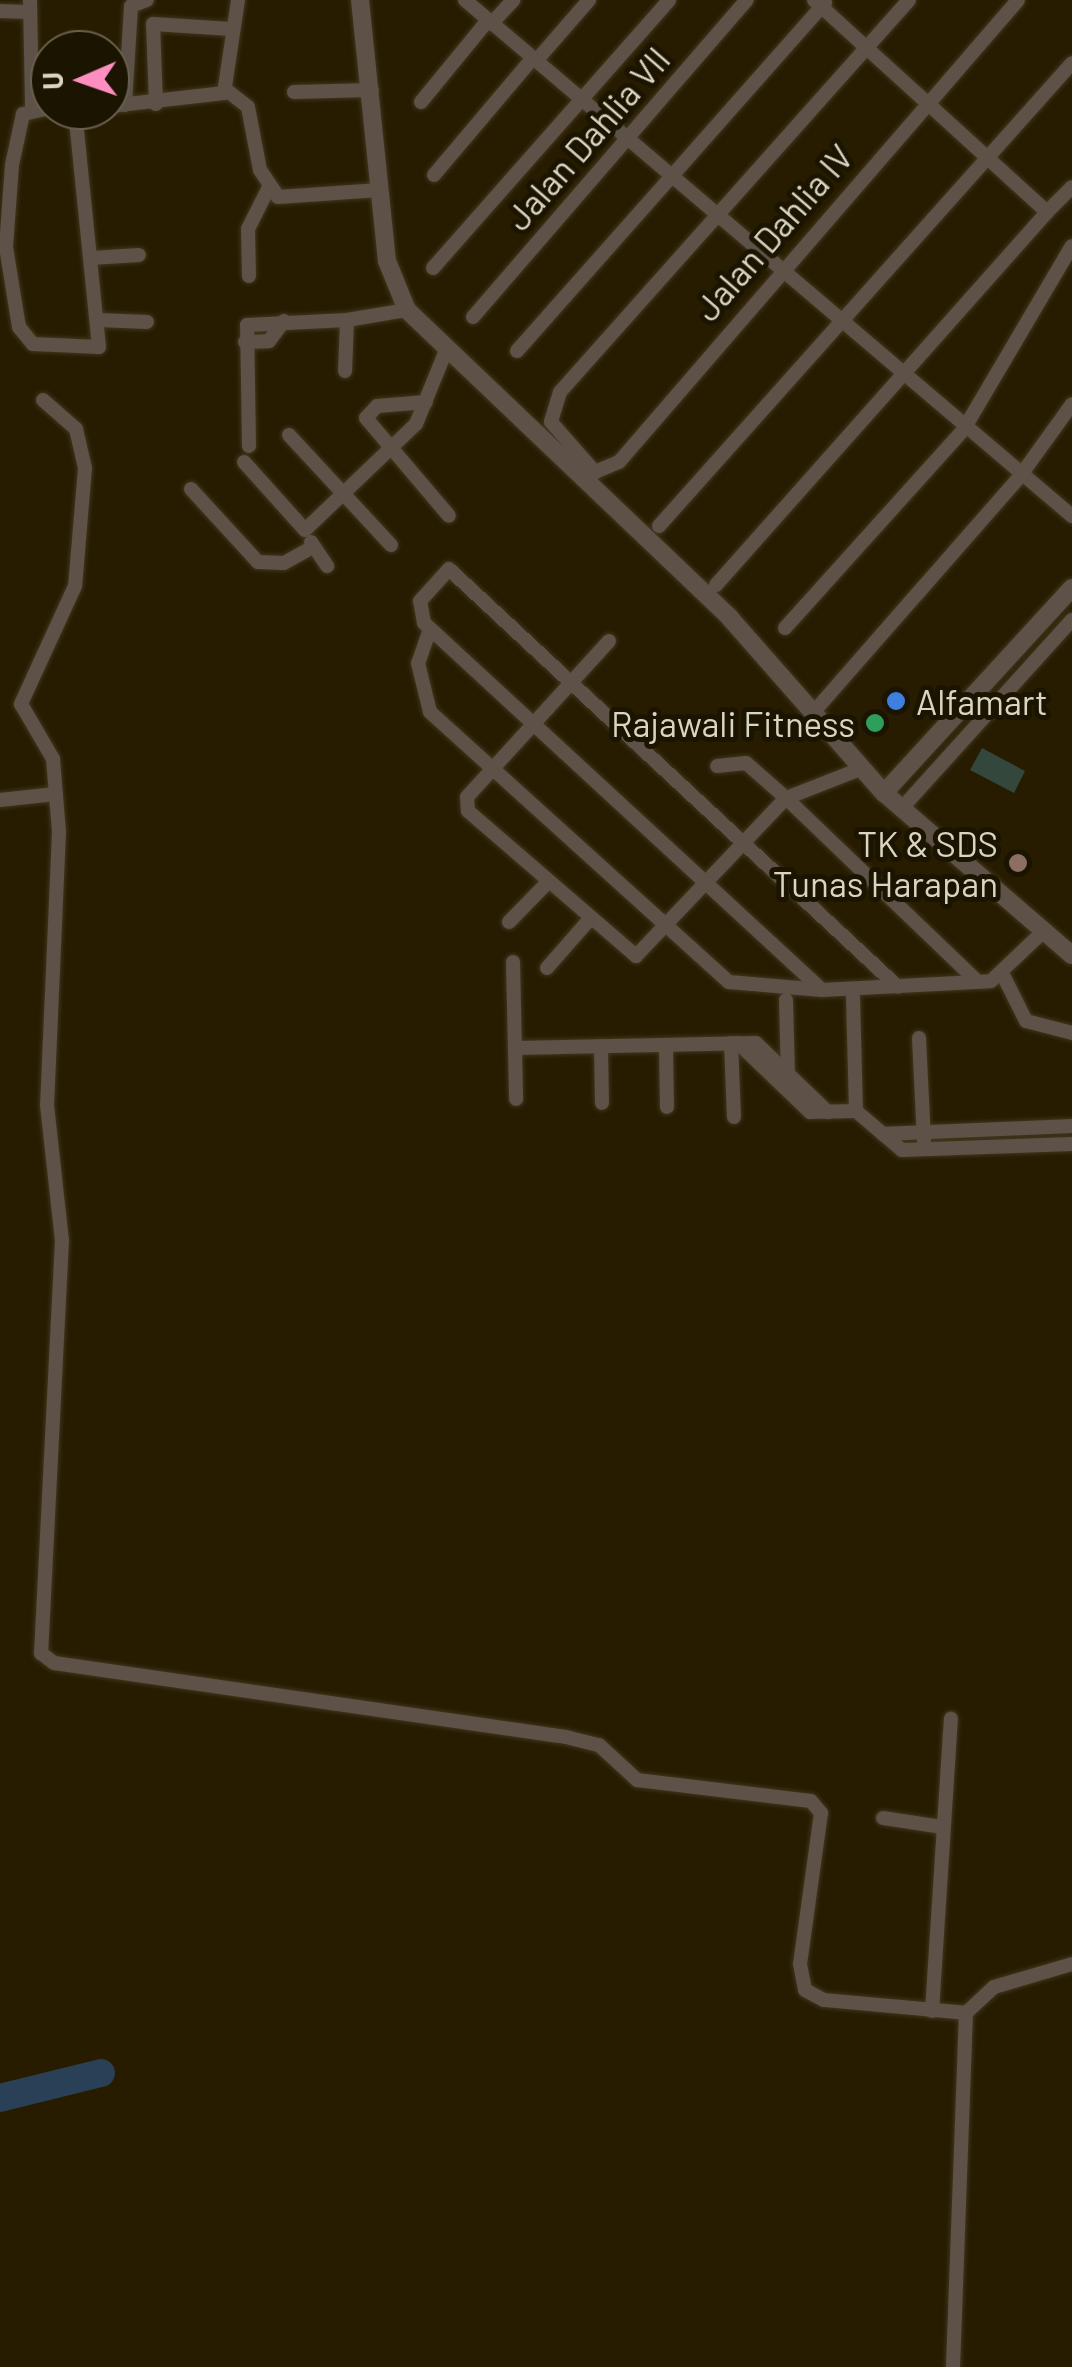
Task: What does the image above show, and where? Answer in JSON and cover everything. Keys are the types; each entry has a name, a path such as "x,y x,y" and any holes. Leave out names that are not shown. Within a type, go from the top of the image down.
{"street":[{"path":"125,30 131,6 147,0"},
{"path":"130,105 213,100 225,89 238,0"},
{"path":"360,0 387,260 407,310 730,618 884,793 1072,955"},
{"path":"465,0 1018,479 1072,516"},
{"path":"420,102 513,0"},
{"path":"434,175 588,0"},
{"path":"433,268 669,0"},
{"name":"Jalan Dahlia VII","path":"473,317 747,0"},
{"path":"717,218 908,0"},
{"name":"Jalan Dahlia IV","path":"717,218 552,405 551,422 595,472 609,470 779,269 1018,0"},
{"path":"517,350 821,2 865,50 1047,212"},
{"path":"0,12 28,6 30,57"},
{"path":"156,104 153,24 231,29"},
{"path":"659,526 1072,63"},
{"path":"225,89 248,107 268,189 248,229 249,276"},
{"path":"294,92 372,90"},
{"path":"30,110 20,120 5,236 22,335 39,345 100,347 77,130"},
{"path":"716,586 1072,187"},
{"path":"268,189 293,199 380,190"},
{"path":"785,628 964,429 1072,246"},
{"path":"91,258 139,255"},
{"path":"248,446 245,342 249,323 347,320 407,310"},
{"path":"98,320 147,322"},
{"path":"345,372 347,320"},
{"path":"305,530 395,452 426,402 447,348"},
{"path":"43,400 76,429 85,468 76,586 20,704 51,750 56,794 47,1105 62,1240 43,1657 566,1737 600,1744 637,1780 811,1801 821,1812 800,1964 806,1990 824,2000 966,2014"},
{"path":"426,402 367,413 449,516"},
{"path":"819,706 1018,479 1072,404"},
{"path":"290,436 350,493 391,545"},
{"path":"244,462 305,530 327,566"},
{"path":"191,489 250,558 281,564 313,547"},
{"path":"822,990 430,629 418,604 449,568 745,840 898,987"},
{"path":"884,793 1072,588"},
{"path":"901,809 1072,620"},
{"path":"430,629 418,663 422,701 729,982 822,990 1004,978 1045,930"},
{"path":"609,642 493,766 466,808 588,922 634,956 786,798 863,768"},
{"path":"717,766 746,763 978,981"},
{"path":"0,800 56,794"},
{"path":"510,922 548,882"},
{"path":"547,968 588,922"},
{"path":"513,962 516,1098"},
{"path":"1004,978 1026,1020 1072,1033"},
{"path":"852,997 856,1111"},
{"path":"786,1000 788,1074"},
{"path":"919,1038 924,1150"},
{"path":"735,1043 810,1112 856,1111 902,1150 1072,1144"},
{"path":"734,1117 735,1043"},
{"path":"515,1048 756,1043 828,1112"},
{"path":"666,1045 667,1107"},
{"path":"602,1046 602,1103"},
{"path":"883,1134 1072,1126"},
{"path":"932,2012 952,1719"},
{"path":"883,1818 942,1827"},
{"path":"954,2367 966,2014 994,1987 1072,1964"}],"green space":[{"path":"982,748 1025,771 1014,793 970,770"}],"waterway":[{"path":"0,2098 101,2073"}],"place":[{"name":"Alfamart","path":"896,701"},
{"name":"Rajawali Fitness","path":"875,723"},
{"name":"TK & SDS Tunas Harapan","path":"1018,863"}]}
